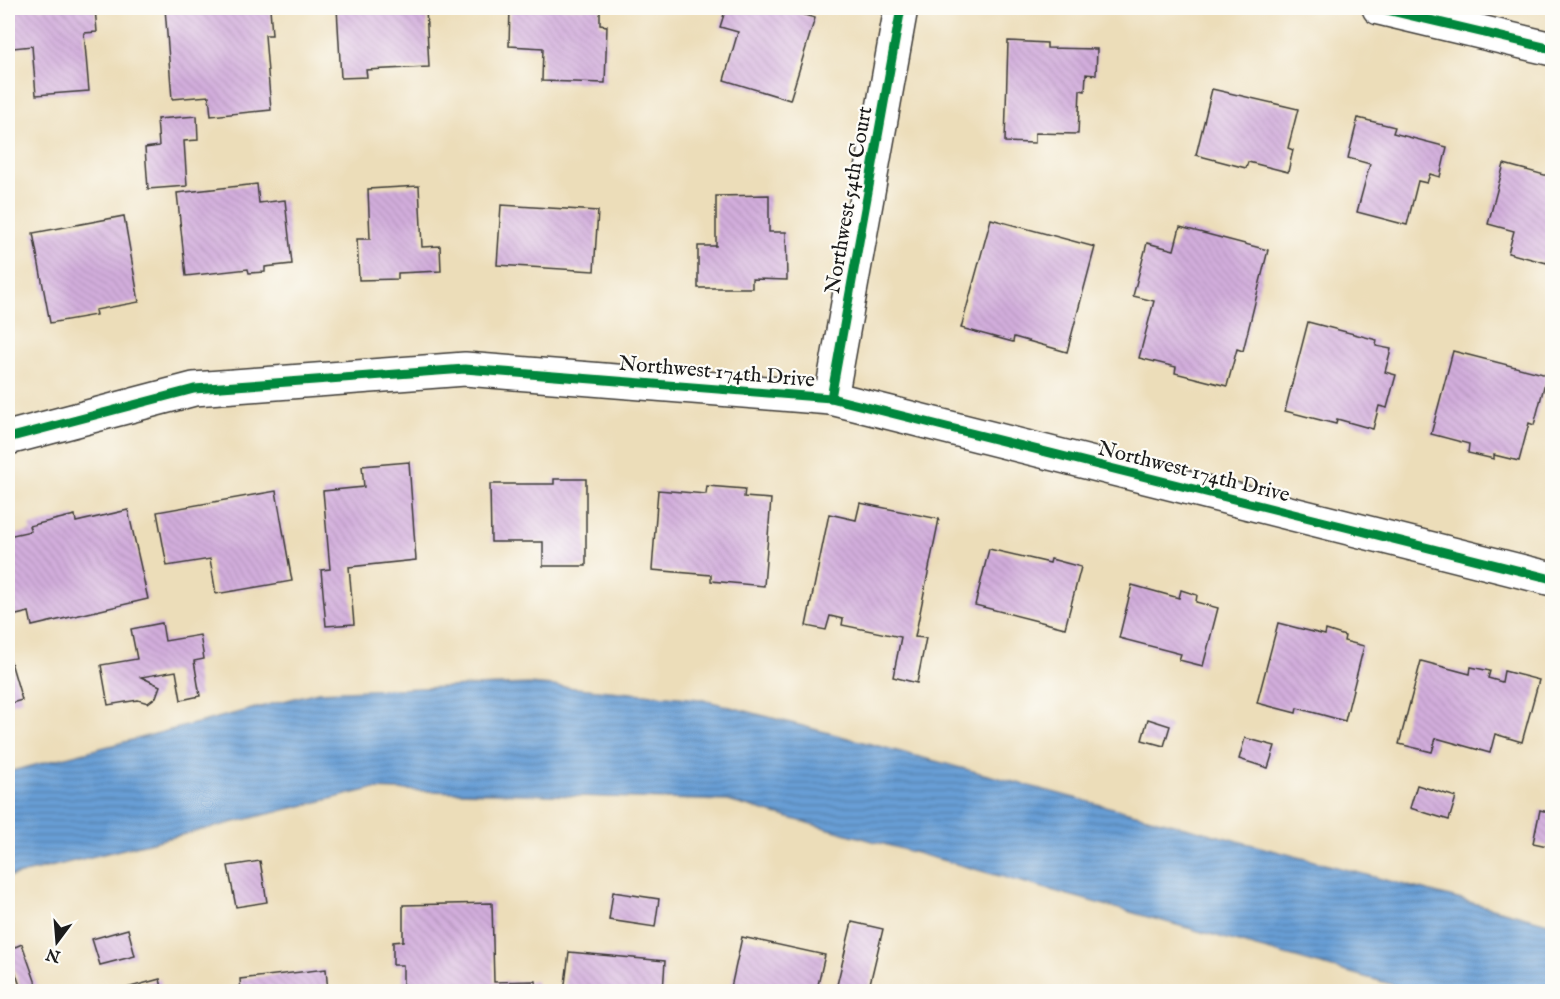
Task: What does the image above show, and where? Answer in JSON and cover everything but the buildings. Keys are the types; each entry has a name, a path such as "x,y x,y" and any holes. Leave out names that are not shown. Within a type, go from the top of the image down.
{"street":[{"name":"Northwest 54th Court","path":"831,398 901,8"},
{"path":"1379,8 1552,49"},
{"name":"Northwest 174th Drive","path":"8,438 194,389 465,369 831,398 1552,579"}],"water":[{"path":"529,684 700,699 1552,924 1552,991 1416,991 728,801 371,789 8,877 8,772 318,692"}],"cycle path":[{"path":"831,398 901,8"},
{"path":"1379,8 1552,49"},
{"path":"8,438 194,389 465,369 831,398 1552,579"}]}
